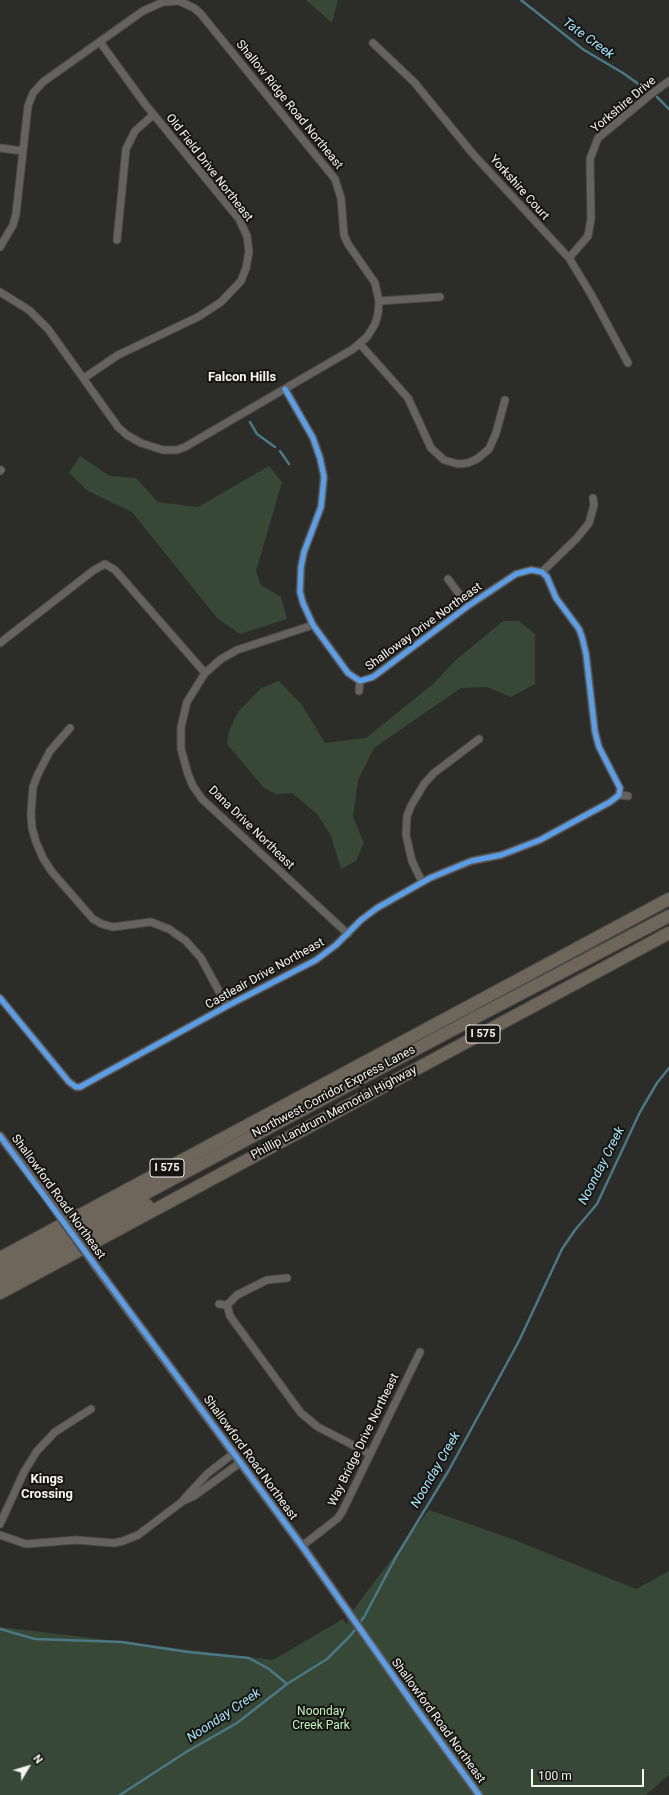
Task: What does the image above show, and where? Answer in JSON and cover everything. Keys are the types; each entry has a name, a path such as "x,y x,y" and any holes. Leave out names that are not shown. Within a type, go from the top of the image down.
{"highway":[{"name":"I 575","path":"0,1258 669,899"},
{"name":"Northwest Corridor Express Lanes","path":"0,1271 466,1022 669,916"},
{"name":"Phillip Landrum Memorial Highway","path":"0,1293 669,933"},
{"path":"0,1281 106,1224 296,1133"}],"street":[{"name":"Shallow Ridge Road Northeast","path":"0,247 13,225 16,214 28,106 33,93 43,82 156,4 179,1 194,8 335,179 341,198 344,235 348,244 375,283 379,301 378,314 375,324 360,344 185,447 177,450 163,450 141,443 127,435 118,427 84,378 40,320 29,310 0,292"},
{"name":"Old Field Drive Northeast","path":"84,378 118,355 193,319 212,308 229,295 242,280 249,252 247,236 239,219 153,114 100,42"},
{"name":"Yorkshire Court","path":"373,43 414,82 473,154 544,233 569,258 592,296 628,363"},
{"name":"Yorkshire Drive","path":"569,258 588,236 591,219 590,159 598,138 669,81"},
{"path":"117,240 128,143 139,126 153,114"},
{"path":"0,148 23,151"},
{"path":"379,301 440,297"},
{"path":"360,344 408,398 431,448 444,460 458,464 468,463 484,455 493,443 505,400"},
{"name":"Shalloway Drive Northeast","path":"285,389 314,438 324,476 321,506 304,552 299,578 303,603 313,625 348,673 360,681"},
{"path":"593,498 594,505 589,523 573,542 542,572 547,577 556,598 579,629 586,654 595,732 599,747 620,788 619,795 628,796"},
{"path":"0,643 106,561 205,673"},
{"name":"Shalloway Drive Northeast","path":"360,681 373,677 468,606 522,572 531,570 542,572"},
{"name":"Shalloway Drive Northeast","path":"448,579 468,606"},
{"name":"Dana Drive Northeast","path":"313,625 237,650 221,659 205,673 187,702 181,727 181,749 183,762 193,786 202,799 348,934"},
{"name":"Shalloway Drive Northeast","path":"359,691 360,681"},
{"path":"70,728 46,757 33,787 31,813 32,828 43,858 92,919 113,927 123,927 143,923 156,924 169,929 186,941 201,958 226,1006"},
{"path":"422,882 412,861 406,835 407,816 424,784 434,774 479,739"},
{"name":"Castleair Drive Northeast","path":"76,1087 89,1083 226,1006 316,960 336,945 360,920 377,908 422,882 471,861 501,855 533,843 610,802 619,795"},
{"path":"0,998 69,1082 76,1087 74,1095"},
{"name":"Shallowford Road Northeast","path":"0,1136 45,1195 102,1275 302,1546 479,1795"},
{"path":"227,1305 237,1295 267,1280 287,1278"},
{"path":"219,1304 227,1305"},
{"path":"227,1305 230,1316 301,1413 318,1427 370,1454"},
{"name":"Way Bridge Drive Northeast","path":"302,1546 338,1518 342,1512 420,1352"},
{"path":"0,1524 24,1472 37,1451 55,1432 91,1409"},
{"path":"0,1535 26,1544 84,1539 114,1543 138,1535 183,1501 207,1474 234,1453"},
{"path":"183,1501 194,1496 240,1462"}],"green space":[{"path":"306,0 338,0 332,23"},
{"path":"80,456 110,476 136,478 158,502 198,507 269,466 282,482 256,571 261,585 281,597 287,619 240,634 217,618 132,512 88,491 69,473"},
{"path":"503,621 519,621 535,634 535,684 511,697 487,687 461,688 374,748 358,780 353,817 364,843 356,861 341,869 331,836 317,814 292,793 276,794 264,788 227,744 229,731 238,712 261,688 279,681 302,705 325,743 366,738 433,684 456,660"},
{"name":"Noonday Creek Park","path":"429,1510 512,1539 636,1589 669,1571 669,1775 646,1795 0,1795 0,1627 273,1660 343,1619 347,1625 350,1614"}],"waterway":[{"name":"Tate Creek","path":"521,0 584,50 623,73 647,90"},
{"name":"Tate Creek","path":"657,97 669,109"},
{"path":"250,422 257,434 275,447"},
{"path":"280,451 289,464"},
{"name":"Noonday Creek","path":"120,1795 186,1752 237,1723 287,1684 327,1659 351,1635 364,1617 396,1557 449,1470 519,1341 562,1249 575,1230 597,1204 640,1112 657,1083 669,1068"},
{"path":"0,1629 35,1639 122,1642 188,1652 249,1658 269,1669 287,1684"}],"cycle path":[{"path":"0,998 69,1082 76,1087 80,1087 227,1006 316,960 336,945 361,920 377,908 430,878 471,861 501,855 540,840 610,802 619,795 620,788 599,747 595,732 586,654 582,637 579,629 556,598 547,577 542,572 531,570 516,574 468,606 373,677 360,681 348,673 313,625 303,603 300,592 301,567 304,552 321,507 324,477 320,458 313,438 285,389"},
{"path":"0,1136 302,1546 479,1795"}],"district":[{"name":"Falcon Hills","path":"242,378"},
{"name":"Kings Crossing","path":"47,1488"}]}
